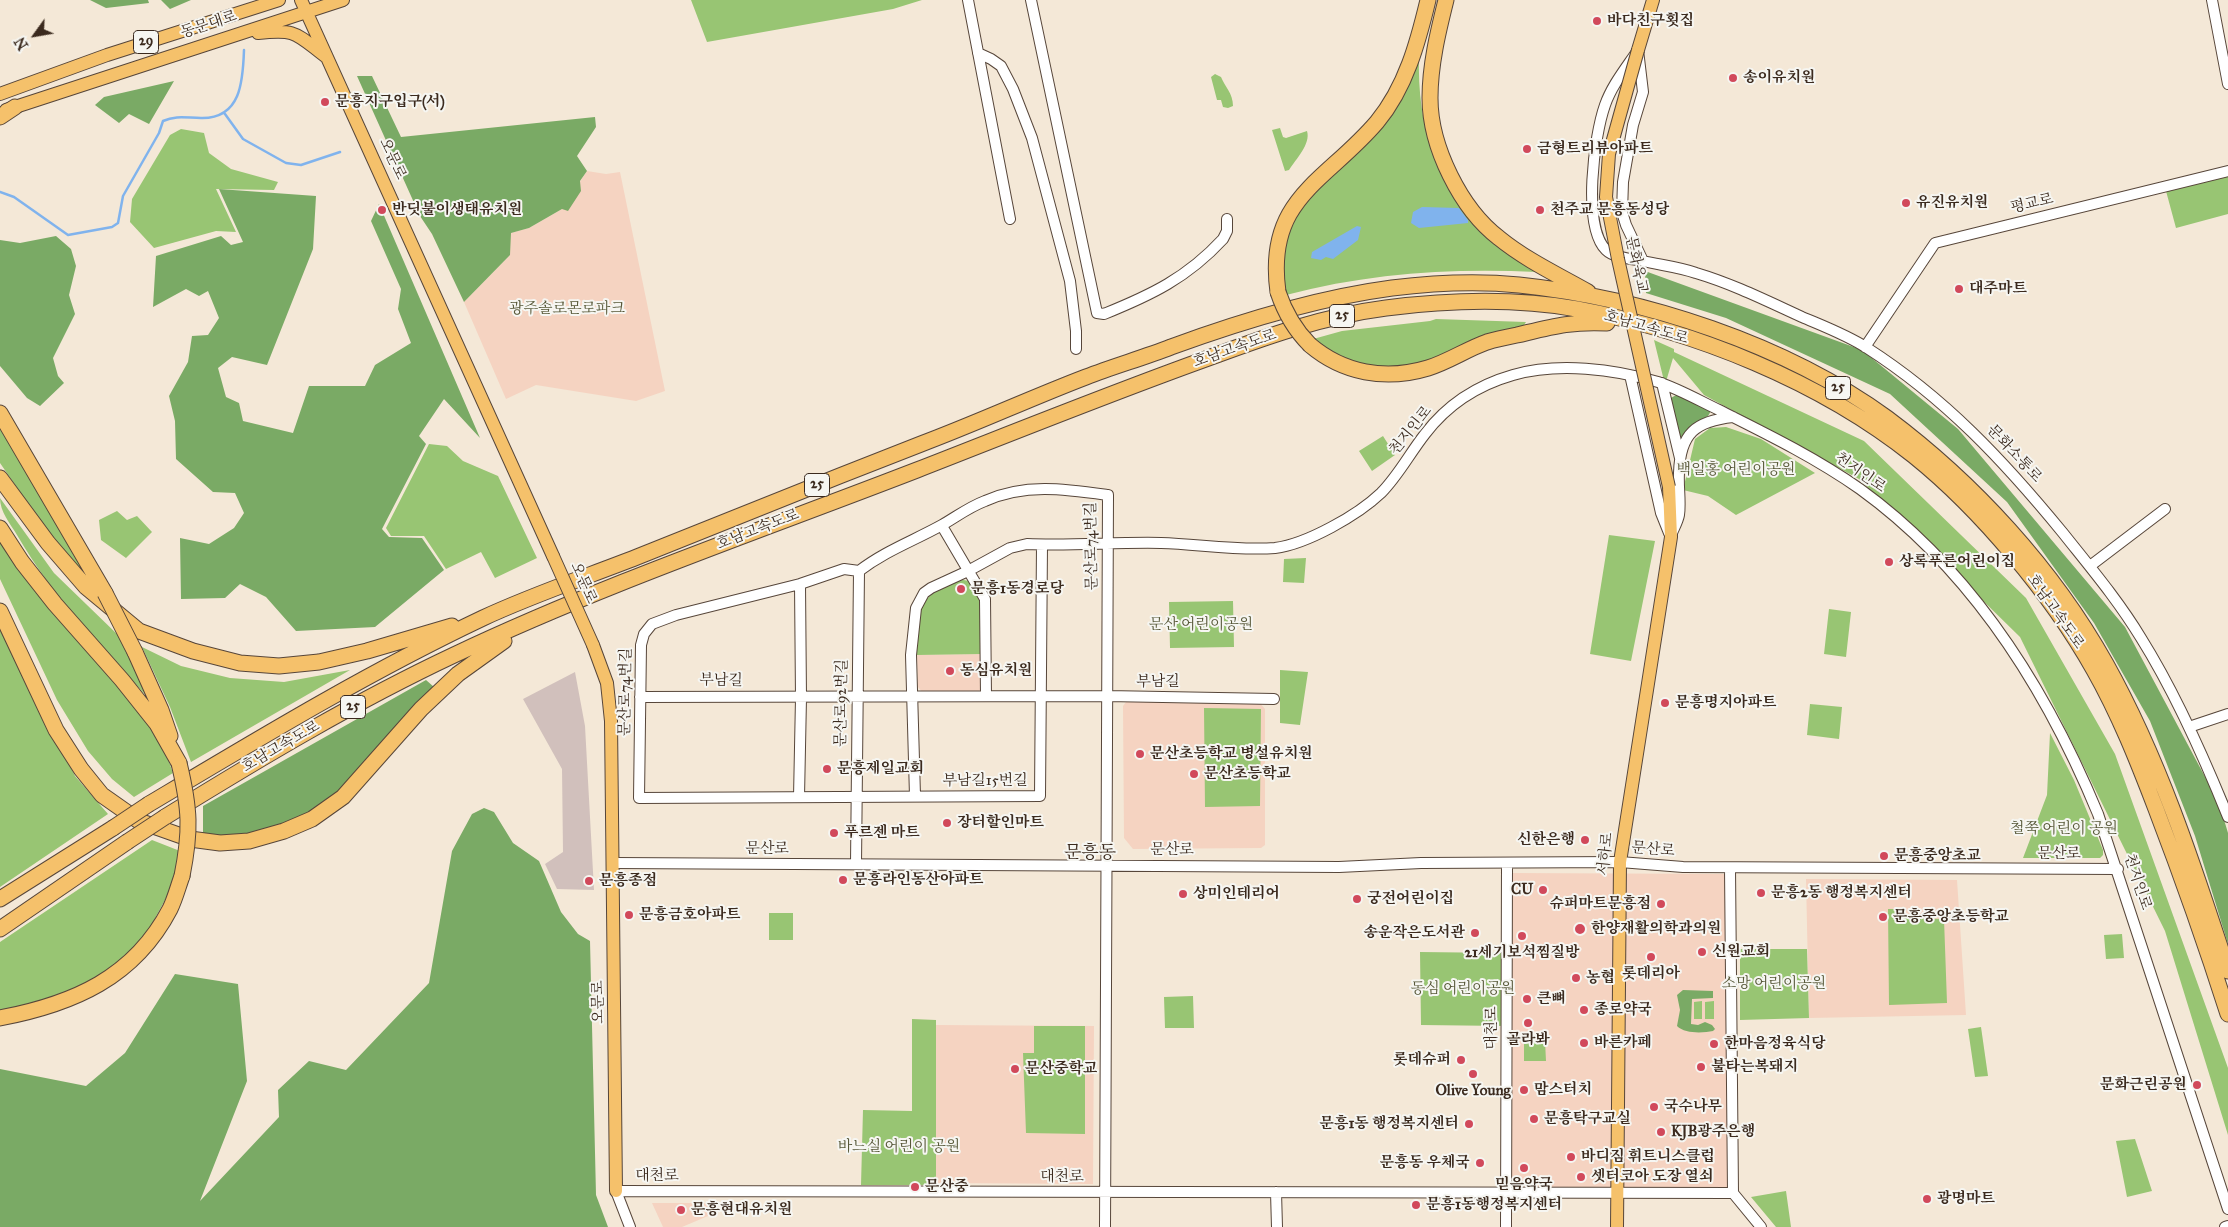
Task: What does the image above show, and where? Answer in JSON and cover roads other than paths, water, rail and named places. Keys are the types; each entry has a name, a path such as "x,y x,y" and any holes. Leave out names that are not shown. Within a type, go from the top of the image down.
{"highway":[{"path":"1428,0 1417,45 1398,90 1383,113 1349,150 1318,177 1298,199 1286,218 1278,239 1275,256 1278,292 1285,313 1297,332 1310,345 1323,356 1358,372 1395,374 1427,368 1486,342 1545,327 1575,322 1613,324 1660,335 1740,365 1796,391 1854,422 1871,425"},
{"path":"1446,0 1436,43 1430,99 1436,136 1447,170 1471,210 1498,237 1524,256 1600,298"},
{"path":"0,117 15,107"},
{"name":"호남고속도로","path":"0,899 149,804 291,719 379,670 488,616 954,432 1085,377 1212,332 1297,306 1390,288 1445,284 1515,284 1600,298 1646,308 1719,332 1789,361 1842,390 1885,417 1942,464 2006,527 2071,607 2104,661 2127,704 2154,762 2189,853 2228,971"},
{"name":"호남고속도로","path":"0,929 165,817 269,753 384,690 454,655 652,570 1171,371 1294,328 1384,308 1456,303 1520,303 1575,309 1615,318 1679,335 1756,363 1834,402 1871,425 1914,457 1948,487 2035,581 2067,624 2117,715 2139,765 2176,862 2228,1014"},
{"path":"0,413 105,593 135,652 162,710 188,798 189,819 188,844 182,876 170,909 144,947 108,979 75,998 0,1018"},
{"path":"0,478 48,543 86,587 139,631 193,652 240,663 279,666 318,662 367,651 488,616"},
{"path":"0,528 22,562 55,604 122,680 157,724 179,763"},
{"path":"0,611 56,730 80,769 102,795 139,821 190,839 220,843 249,841 284,831 312,819 343,797 421,709 458,674 486,653 550,613"}],"main road":[{"path":"217,20 248,0"},
{"name":"동문대로","path":"0,94 107,55 278,0"},
{"name":"동문대로","path":"0,111 232,36 304,6 343,0"},
{"path":"1638,50 1653,0"},
{"name":"오문로","path":"304,6 593,645 607,683 610,699 614,863 616,1191"},
{"path":"232,36 285,30 296,33 327,57"},
{"name":"문화육교","path":"1638,50 1613,137 1608,163 1606,197 1669,487"},
{"name":"동문대로","path":"0,90 15,89"},
{"name":"서하로","path":"1617,1227 1620,862 1671,536 1669,487"}],"street":[{"path":"968,0 1010,219"},
{"path":"1031,0 1097,313 1104,314 1152,294 1175,280 1222,239 1226,231 1227,219"},
{"path":"2212,0 2228,84"},
{"path":"1638,50 1642,92 1633,124 1623,182 1622,212 1626,226 1642,261"},
{"name":"문화소통로","path":"1638,50 1610,92 1604,107 1594,154 1590,183 1599,238 1606,250 1611,254 1696,272 1731,285 1865,347 1907,376 1967,426 2032,494 2090,566 2142,638 2190,727 2228,817"},
{"path":"978,53 1001,66 1013,89 1032,138 1070,281 1076,331 1076,349"},
{"name":"평교로","path":"1865,347 1935,243 2228,171"},
{"name":"천지인로","path":"914,698 912,655 916,608 924,593 1010,548 1027,544 1163,543 1271,548 1297,542 1332,526 1379,495 1434,423 1455,404 1480,388 1516,374 1541,370 1580,369 1630,375 1662,383 1755,426 1859,488 1903,523 1949,570 1986,612 2017,655 2052,713 2079,768 2118,869 2173,1046 2228,1209"},
{"path":"1630,375 1661,513 1671,536"},
{"path":"1662,383 1680,459 1679,516 1671,536"},
{"path":"1680,459 1686,440 1692,431 1703,422 1734,417"},
{"name":"문산로74번길","path":"639,798 641,645 644,634 652,624 676,615 800,584 844,569 859,572 892,550 942,526 959,514 1004,493 1027,489 1059,488 1108,495 1105,1227"},
{"path":"2090,566 2165,509"},
{"path":"942,526 984,599 986,696"},
{"path":"1042,544 1042,697"},
{"name":"문산로92번길","path":"856,864 859,572"},
{"path":"799,797 802,698 800,584"},
{"name":"부남길","path":"640,697 914,698 1106,696 1274,698"},
{"name":"부남길15번길","path":"639,798 1040,796 1042,697"},
{"path":"914,698 916,796"},
{"path":"2190,727 2228,714"},
{"name":"문산로","path":"614,863 1338,866 1620,862 1680,867 1730,868 2118,869"},
{"name":"대천로","path":"1507,863 1507,1193"},
{"path":"1730,868 1733,1193 1761,1227"},
{"name":"대천로","path":"616,1191 1733,1193"},
{"name":"오문로","path":"616,1191 630,1227"},
{"path":"1276,1192 1277,1227"},
{"path":"1506,1227 1507,1193"}],"water":[{"path":"1422,207 1459,208 1468,220 1468,223 1419,228 1411,223 1413,212"},
{"path":"1357,226 1361,227 1358,240 1333,259 1326,257 1321,260 1311,258 1312,252"}],"waterway":[{"path":"0,192 14,197 68,235 112,227 118,223 123,196 159,133 163,121 177,117 214,117 232,105 241,85 244,50"},
{"path":"225,114 243,139 286,163 301,165 340,152"}],"place":[{"name":"바다친구횟집","path":"1597,21"},
{"name":"송이유치원","path":"1733,78"},
{"name":"문흥지구입구(서)","path":"325,102"},
{"name":"금형트리뷰아파트","path":"1527,149"},
{"name":"유진유치원","path":"1906,203"},
{"name":"반딧불이생태유치원","path":"382,210"},
{"name":"천주교 문흥동성당","path":"1540,210"},
{"name":"대주마트","path":"1959,289"},
{"name":"상록푸른어린이집","path":"1889,562"},
{"name":"문흥1동경로당","path":"961,589"},
{"name":"동심유치원","path":"950,671"},
{"name":"문흥명지아파트","path":"1665,703"},
{"name":"문산초등학교 병설유치원","path":"1140,754"},
{"name":"문흥제일교회","path":"827,769"},
{"name":"문산초등학교","path":"1194,774"},
{"name":"장터할인마트","path":"947,823"},
{"name":"푸르젠 마트","path":"834,833"},
{"name":"신한은행","path":"1585,840"},
{"name":"문흥중앙초교","path":"1884,856"},
{"name":"문흥라인동산아파트","path":"843,880"},
{"name":"문흥종점","path":"589,881"},
{"name":"CU","path":"1543,890"},
{"name":"문흥2동 행정복지센터","path":"1761,893"},
{"name":"상미인테리어","path":"1183,894"},
{"name":"궁전어린이집","path":"1357,899"},
{"name":"슈퍼마트문흥점","path":"1661,904"},
{"name":"문흥금호아파트","path":"629,915"},
{"name":"문흥중앙초등학교","path":"1883,917"},
{"name":"한양재활의학과의원","path":"1580,929"},
{"name":"송운작은도서관","path":"1475,933"},
{"name":"21세기보석찜질방","path":"1522,936"},
{"name":"신원교회","path":"1702,952"},
{"name":"롯데리아","path":"1651,957"},
{"name":"농협","path":"1576,978"},
{"name":"큰뼈","path":"1527,999"},
{"name":"종로약국","path":"1584,1010"},
{"name":"골라봐","path":"1528,1023"},
{"name":"바른카페","path":"1584,1043"},
{"name":"한마음정육식당","path":"1714,1044"},
{"name":"롯데슈퍼","path":"1461,1060"},
{"name":"불타는복돼지","path":"1701,1067"},
{"name":"문산중학교","path":"1015,1069"},
{"name":"Olive Young","path":"1473,1074"},
{"name":"문화근린공원","path":"2197,1085"},
{"name":"맘스터치","path":"1524,1090"},
{"name":"국수나무","path":"1654,1107"},
{"name":"문흥탁구교실","path":"1534,1119"},
{"name":"문흥1동 행정복지센터","path":"1469,1124"},
{"name":"KJB광주은행","path":"1661,1132"},
{"name":"바디짐 휘트니스클럽","path":"1571,1157"},
{"name":"문흥동 우체국","path":"1480,1163"},
{"name":"믿음약국","path":"1524,1168"},
{"name":"셋터코아 도장 열쇠","path":"1581,1177"},
{"name":"문산중","path":"915,1187"},
{"name":"광명마트","path":"1927,1199"},
{"name":"문흥1동행정복지센터","path":"1416,1205"},
{"name":"문흥현대유치원","path":"681,1210"}],"district":[{"name":"문흥동","path":"1090,854"}],"park label":[{"name":"광주솔로몬로파크","path":"567,309"},
{"name":"백일홍 어린이공원","path":"1736,470"},
{"name":"문산 어린이공원","path":"1201,625"},
{"name":"철쭉 어린이 공원","path":"2064,829"},
{"name":"소망 어린이공원","path":"1774,984"},
{"name":"동심 어린이공원","path":"1463,989"},
{"name":"바느실 어린이 공원","path":"899,1147"}]}
